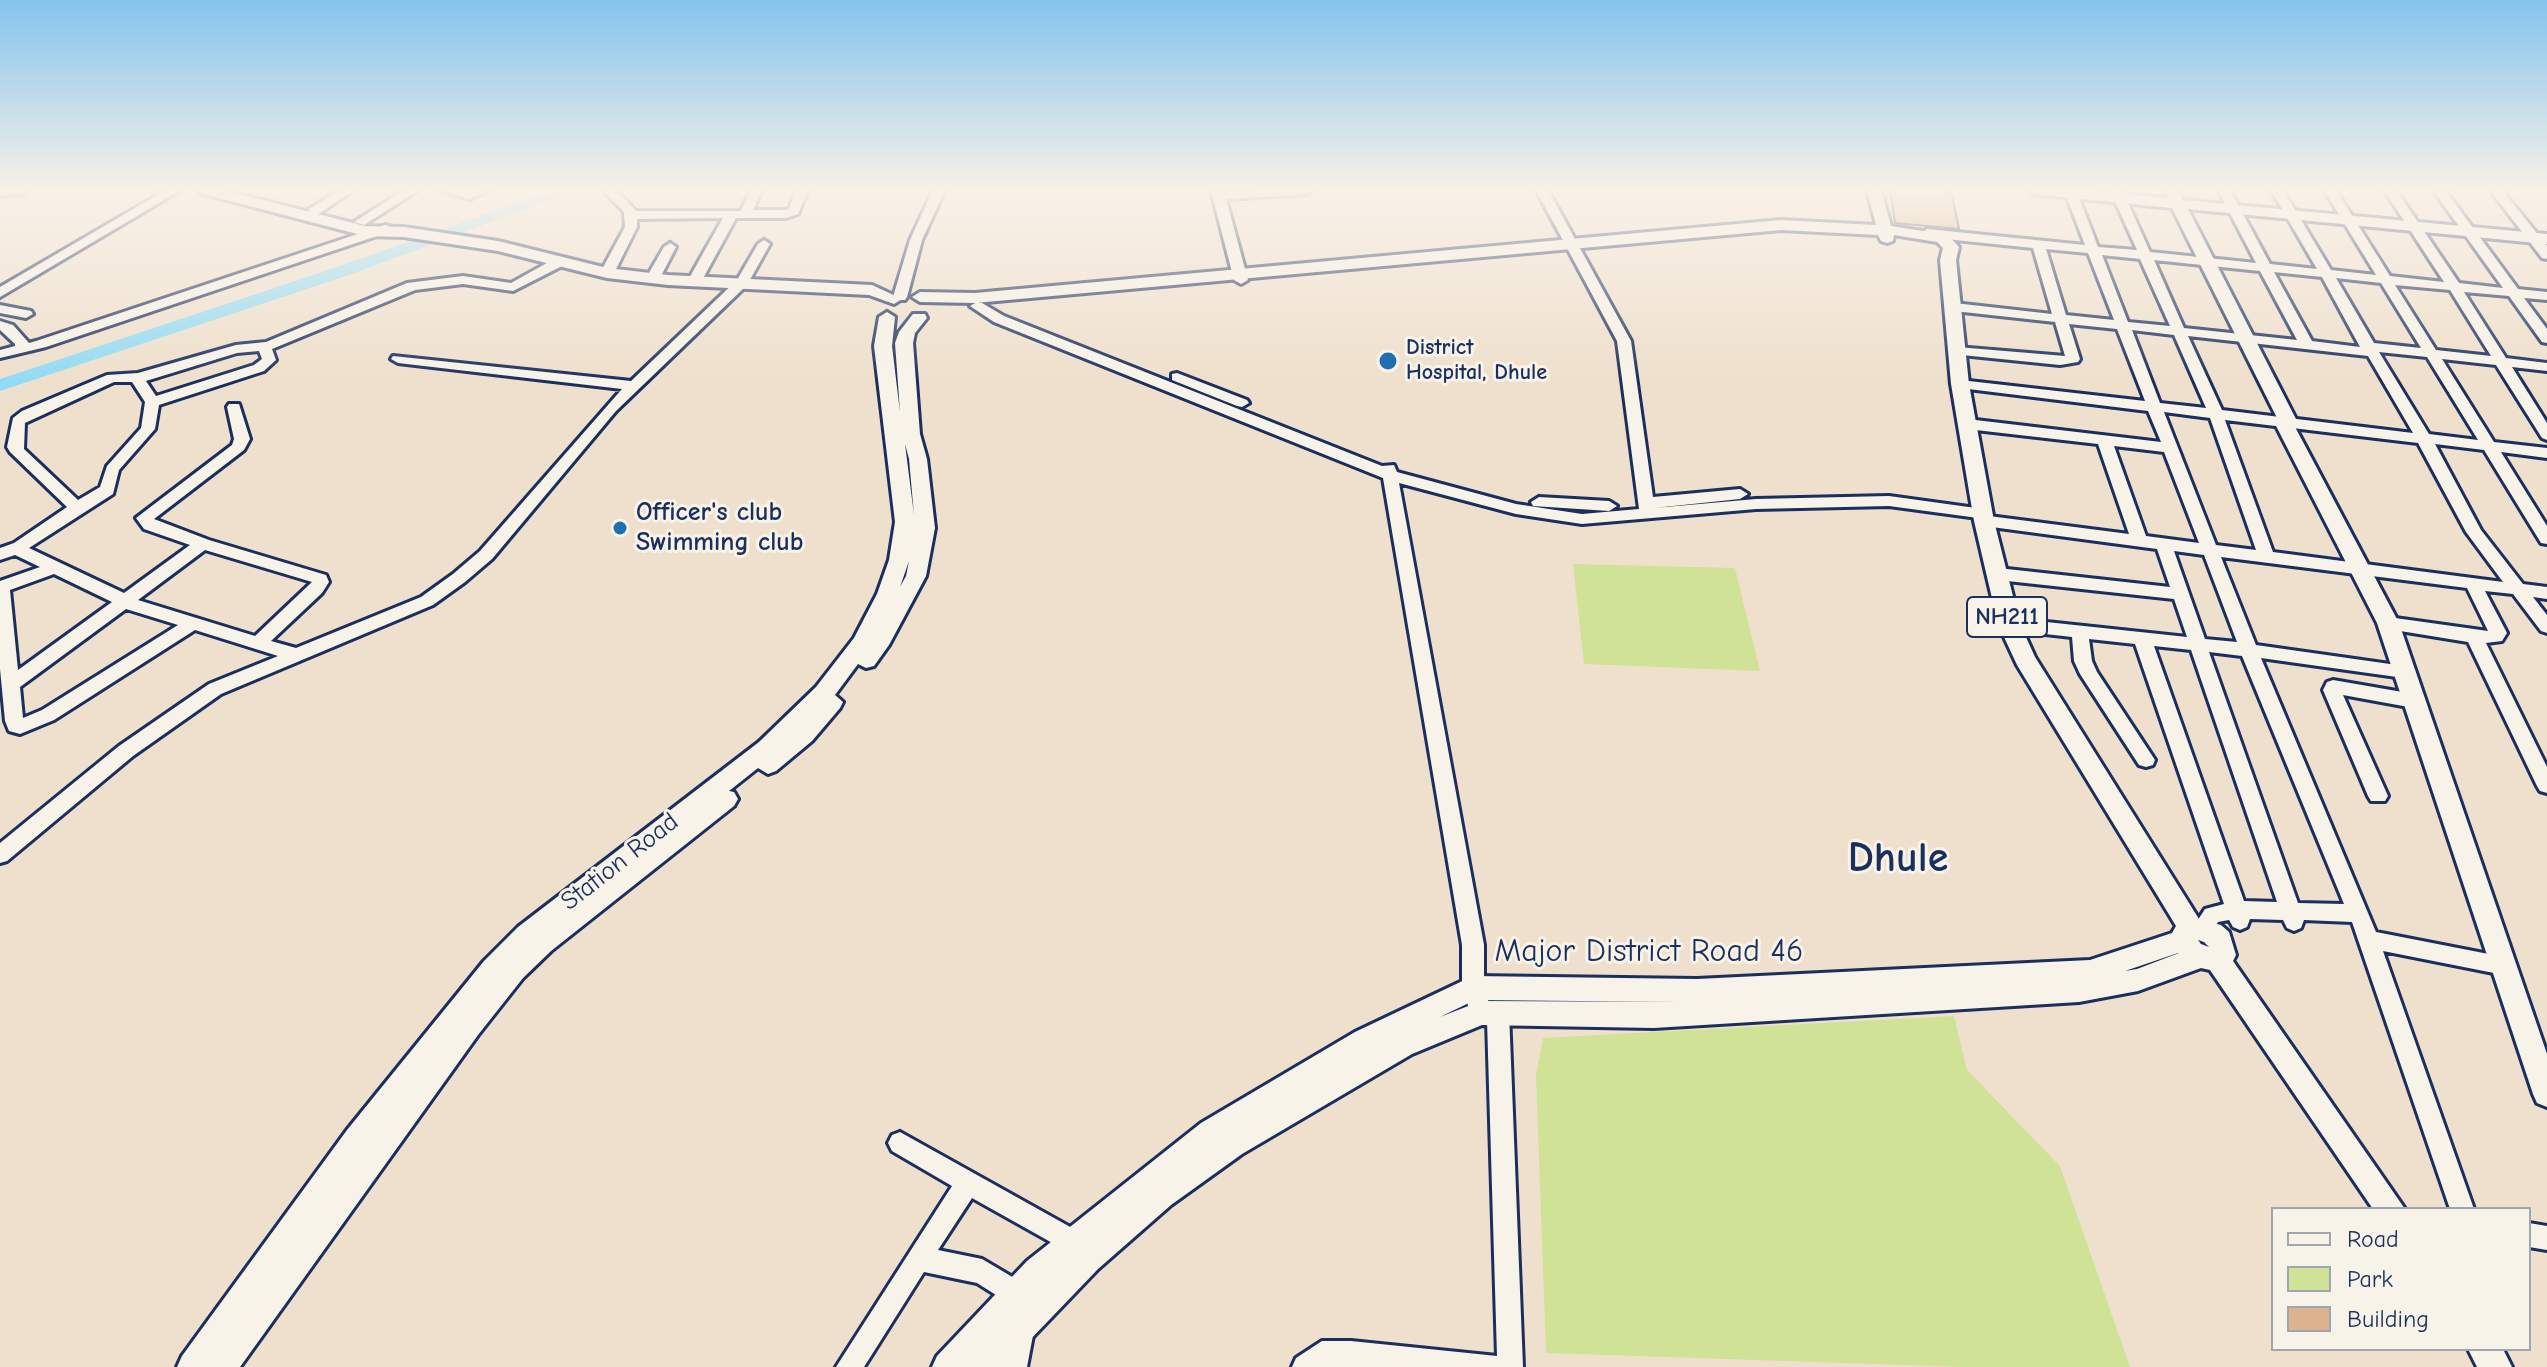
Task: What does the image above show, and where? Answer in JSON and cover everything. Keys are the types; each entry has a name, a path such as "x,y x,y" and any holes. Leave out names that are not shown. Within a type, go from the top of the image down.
{"main road":[{"path":"532,254 607,273 738,283 922,310 1240,276"},
{"path":"891,306 901,321 922,310 975,298 1486,254"},
{"path":"1944,254 1948,260"},
{"path":"1948,260 1949,254"},
{"path":"2206,254 2288,421 2283,422 2388,623 2547,1094"},
{"name":"NH211","path":"1948,260 1960,384 1983,513 2009,624 2025,659 2201,941 2389,1207"},
{"name":"Station Road","path":"774,751 863,642 887,594 899,560 905,522 883,346 891,306"},
{"name":"Station Road","path":"221,1367 468,1026 527,935 774,751 809,730 878,646 916,576 925,517 918,459 911,434 904,343 907,332 922,310"},
{"name":"Major District Road 46","path":"948,1367 1017,1294 1072,1242 1211,1133 1264,1099 1420,1011 1484,1004 1654,1016 2079,990 2138,980 2201,941"},
{"name":"Station Road","path":"193,1367 357,1140 502,972"},
{"name":"Major District Road 46","path":"982,1367 1087,1258 1161,1195 1232,1144 1402,1045 1484,1004"}],"street":[{"path":"1,292 66,254"},
{"path":"0,354 22,350 325,254"},
{"path":"607,273 617,254"},
{"path":"653,278 666,254"},
{"path":"694,282 713,254"},
{"path":"0,855 126,751 215,689 427,601 459,578 486,555 611,408 738,283 757,254"},
{"path":"891,306 911,254"},
{"path":"1234,254 1240,276"},
{"path":"1576,254 1624,341 1646,509"},
{"path":"1957,351 2071,361 2074,356 2041,254"},
{"path":"2096,254 2249,650 2363,925 2461,1207"},
{"path":"2267,559 2216,414 2145,254 2547,296"},
{"path":"2258,254 2307,346"},
{"path":"2315,254 2424,439 2474,532 2547,627"},
{"path":"2369,254 2547,539"},
{"path":"2434,254 2547,435"},
{"path":"2488,254 2547,339"},
{"path":"77,508 15,447 18,421 27,414 112,378 140,377 236,349 264,347 412,286 463,280 513,287 559,262"},
{"path":"996,304 1243,410 1460,496 1551,515 1582,519 1646,509 1889,501 1983,513 2140,543 2547,593"},
{"path":"977,306 999,319 1243,410"},
{"path":"1954,307 2247,340 2431,353 2547,367"},
{"path":"0,309 26,314"},
{"path":"0,325 16,336 22,343 22,350"},
{"path":"152,402 264,366 269,360 264,347"},
{"path":"398,359 634,386"},
{"path":"0,554 20,547 110,486 112,469 148,429 152,402 139,381 140,377"},
{"path":"1960,384 2547,453"},
{"path":"234,407 242,439 239,447 144,518 150,525 203,544 320,579 316,589 259,642"},
{"path":"1967,424 2171,448"},
{"path":"2104,440 2140,543"},
{"path":"1389,468 1484,1004 1510,1367"},
{"path":"11,684 203,544"},
{"path":"2164,546 2291,916"},
{"path":"20,547 26,555 125,601 297,655"},
{"path":"54,568 1,587 16,726 29,725 194,623"},
{"path":"1998,574 2180,594"},
{"path":"2388,623 2490,639 2498,633 2473,584"},
{"path":"2009,624 2249,650 2404,672"},
{"path":"2080,632 2083,661 2089,674 2146,760"},
{"path":"2474,637 2539,754 2547,786"},
{"path":"2142,638 2238,915"},
{"path":"2378,796 2333,687 2414,701"},
{"path":"2201,941 2238,915 2291,916 2363,925 2504,966"},
{"path":"900,1143 1072,1242"},
{"path":"849,1367 969,1181"},
{"path":"919,1259 982,1271 1017,1294 1023,1322 1014,1367"},
{"path":"1305,1367 1322,1354 1492,1367"}],"green space":[{"path":"1573,564 1735,568 1760,671 1584,664"},
{"path":"1954,1016 1967,1070 2060,1166 2130,1367 1965,1367 1546,1353 1536,1075 1543,1038"}],"waterway":[{"path":"0,385 391,254"}],"place":[{"name":"District Hospital, Dhule","path":"1388,361"},
{"name":"Officer's club Swimming club","path":"620,528"}],"district":[{"name":"Dhule","path":"1898,859"}]}
